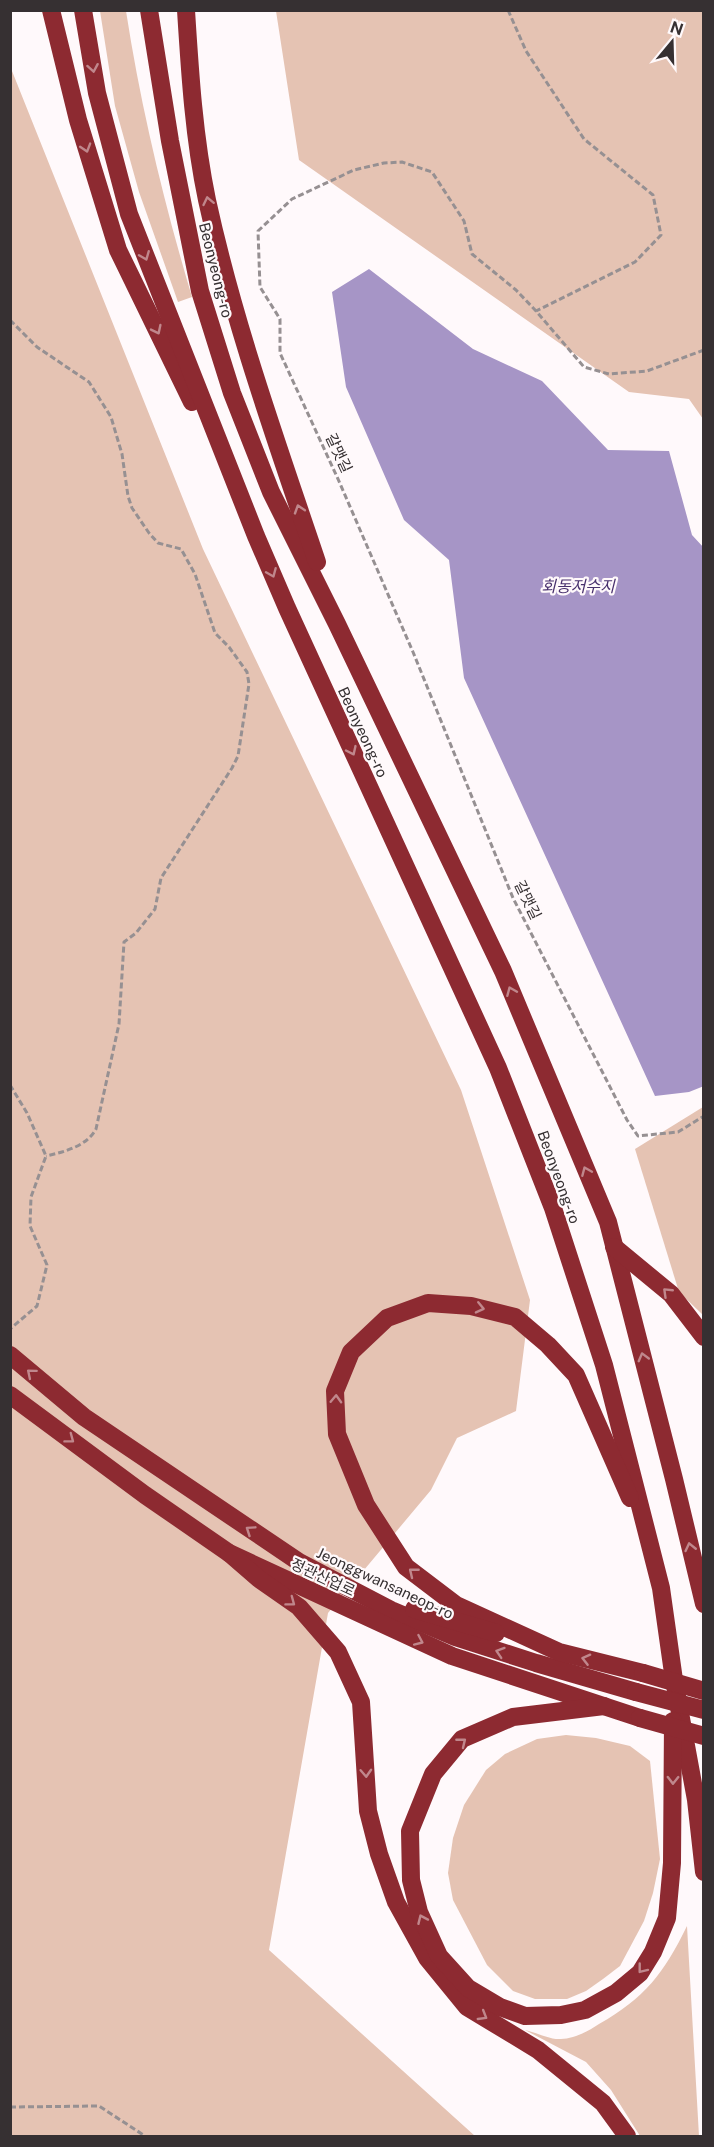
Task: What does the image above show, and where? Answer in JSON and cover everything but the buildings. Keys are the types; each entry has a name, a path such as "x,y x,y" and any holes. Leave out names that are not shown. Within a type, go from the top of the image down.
{"highway":[{"name":"Beonyeong-ro","path":"51,10 78,120 118,250 256,536"},
{"name":"Beonyeong-ro","path":"83,10 98,93 129,214 286,608 498,1068 553,1208 604,1365 661,1588 674,1680 696,1800 704,1872"},
{"name":"Beonyeong-ro","path":"149,10 170,141 200,291 232,393 271,492 337,624 502,971 608,1222 675,1479 704,1604"},
{"name":"Beonyeong-ro","path":"186,10 192,102 210,210 240,332 337,624"},
{"path":"614,1247 671,1294 704,1337"},
{"path":"559,1652 456,1605 406,1567 366,1505 337,1434 336,1391 351,1352 387,1318 428,1303 471,1306 515,1317 548,1345 576,1375 649,1540"},
{"name":"Jeonggwansaneop-ro","path":"10,1355 84,1417 299,1562 391,1610 455,1637 536,1663 704,1710"},
{"name":"정관산업로","path":"17,1400 145,1495 229,1553 452,1656 704,1737"},
{"path":"229,1553 259,1579 299,1607 338,1652 361,1702 368,1811 379,1854 396,1902 427,1958 467,2007 538,2050 603,2103 627,2136"},
{"path":"354,1591 559,1652 704,1691"},
{"path":"604,1706 513,1717 462,1739 433,1774 410,1832 411,1880 419,1912 439,1956 468,1988 500,2007 525,2016 561,2015 585,2010 616,1993 640,1973 653,1952 667,1918 670,1885 674,1680"}],"path":[{"path":"508,10 526,51 584,139 653,195 661,235 635,262 536,311"},
{"name":"갈맷길","path":"704,350 647,370 609,374 584,368 516,290 472,254 464,221 432,172 402,162 384,163 354,170 292,199 258,231 260,287 280,319 280,352 408,642 513,898 638,1136 678,1132 704,1116"},
{"path":"10,320 37,347 90,382 100,397 111,417 122,454 132,508 158,543 181,549 195,574 215,633 230,647 247,672 249,684 238,756 161,878 155,909 136,933 124,942 119,1024 96,1129 92,1137 64,1152 46,1156"},
{"path":"10,1085 27,1113 46,1156 31,1197 30,1226 47,1265 37,1306 10,1329"},
{"path":"10,2107 99,2106 145,2136"}],"shaded area":[{"path":"100,11 126,11 154,155 192,297 178,302 139,192 115,106"},
{"path":"276,11 703,11 703,419 689,399 629,392 299,160"},
{"path":"10,66 203,549 461,1090 530,1300 516,1411 457,1438 431,1490 328,1613 269,1950 475,2136 11,2136"},
{"path":"703,1107 703,1315 679,1292 635,1149"},
{"path":"566,1735 596,1738 630,1746 650,1761 660,1859 644,1921 620,1966 586,1991 567,1999 535,1999 513,1991 487,1965 453,1900 448,1873 453,1838 464,1805 486,1770 505,1754 537,1739"},
{"path":"687,1926 699,2136 640,2136 611,2090 586,2062 525,2030 552,2038 566,2039 586,2032 615,2014 652,1983"}],"water":[{"name":"회동저수지","path":"369,269 473,349 542,381 608,450 669,451 692,535 704,548 704,1086 689,1092 655,1096 464,678 449,560 404,520 346,387 332,292"}]}
